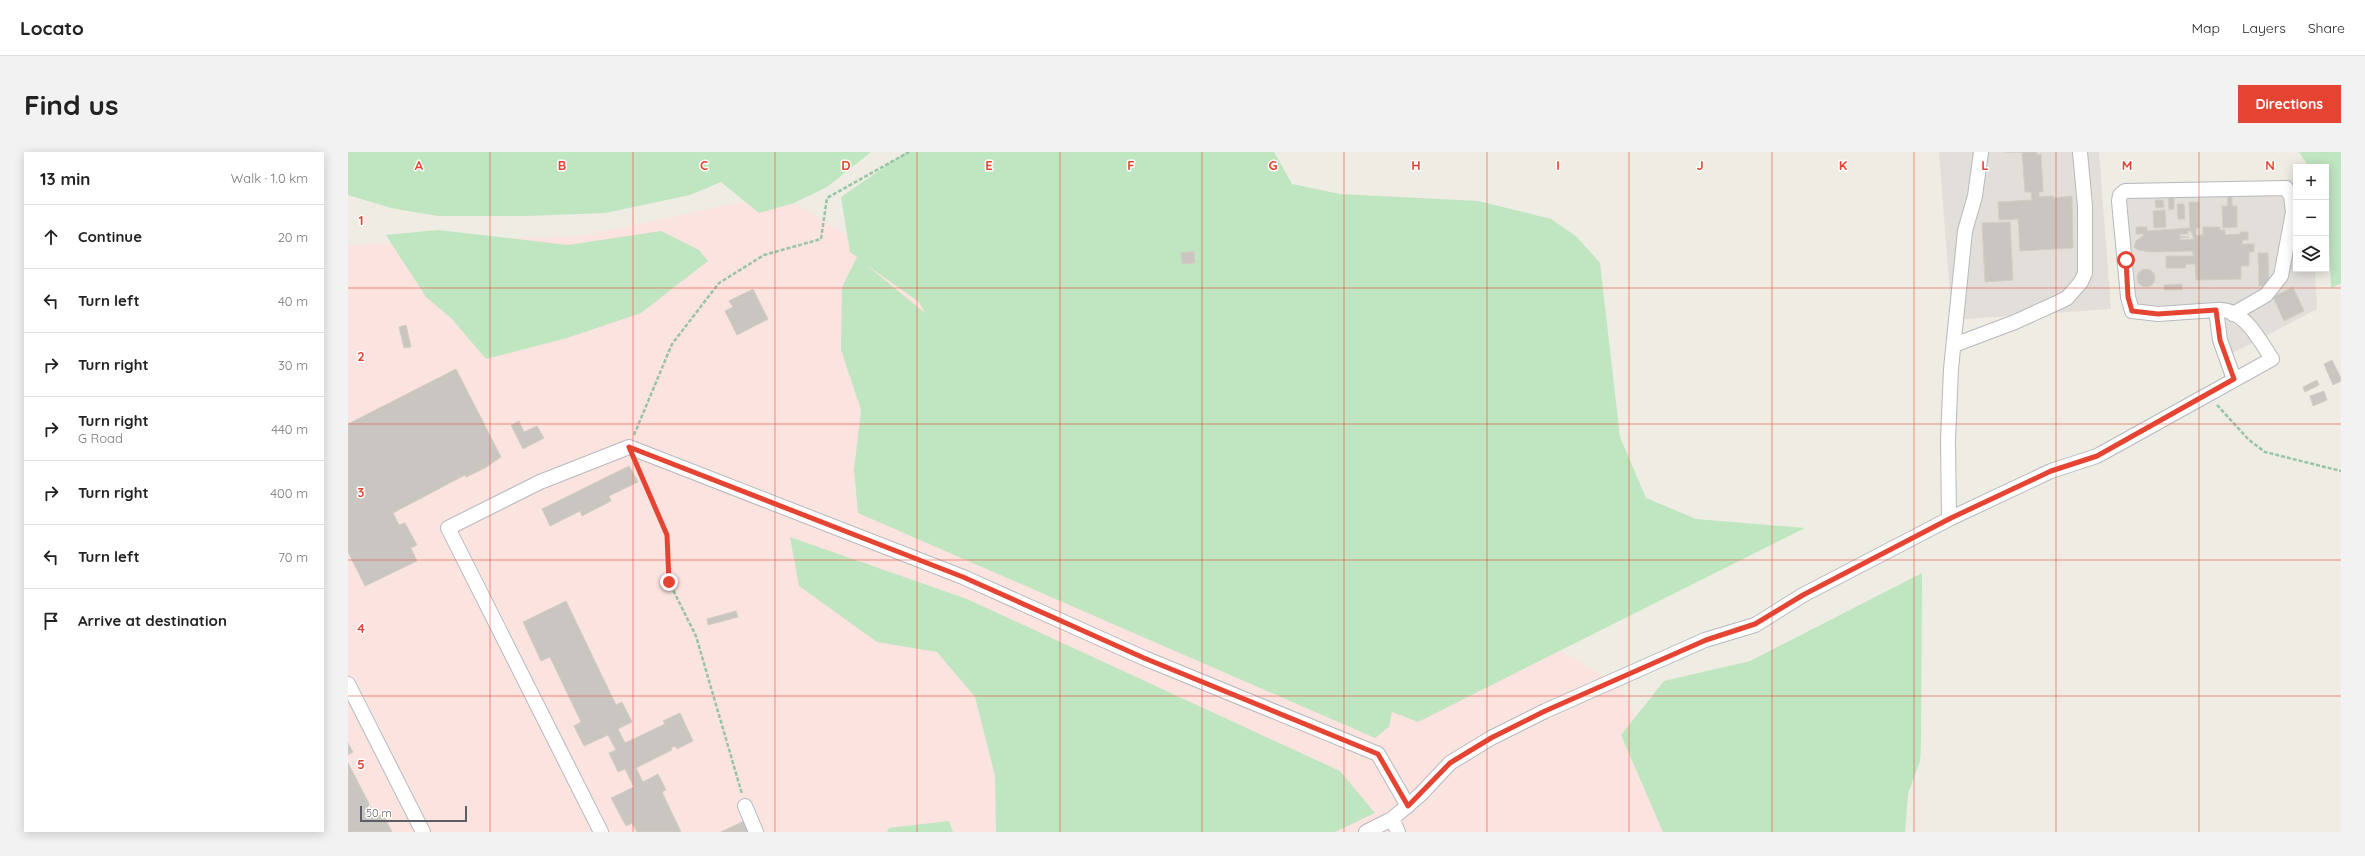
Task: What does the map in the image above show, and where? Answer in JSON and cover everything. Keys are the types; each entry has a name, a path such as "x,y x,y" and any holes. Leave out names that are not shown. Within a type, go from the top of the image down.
{"street":[{"path":"1949,519 1948,439 1954,345 1965,231 1975,196 1981,152"},
{"path":"1954,345 2014,322 2067,298 2081,282 2085,273 2085,206 2080,152"},
{"path":"1366,832 1392,819 1408,806 1450,763 1491,738 1545,711 1706,640 1755,624 1803,595 1949,519 2051,471 2097,456 2272,359 2254,331 2243,319 2233,314 2223,309 2158,314 2132,311 2128,297 2119,201 2120,195 2125,191 2286,188 2291,196 2293,212 2281,276 2266,295 2233,314"},
{"path":"2216,310 2220,340 2234,379"},
{"path":"601,832 448,528 540,482 629,447 963,577 1144,658 1378,754 1408,806"},
{"path":"348,684 422,832"},
{"path":"746,806 756,832"},
{"path":"1392,819 1398,832"}],"path":[{"path":"746,806 696,636 669,582 667,535 629,447 672,344 719,283 764,255 821,239 828,198 909,152"},
{"path":"2207,394 2249,440 2265,452 2341,471"}],"shaded area":[{"path":"1939,152 2099,152 2111,309 1952,320"},
{"path":"2293,179 2293,272 2315,272 2317,309 2225,357 2226,306 2123,310 2116,188"},
{"path":"778,194 1621,686 1689,832 348,832 348,245 583,236"}],"green space":[{"path":"348,152 871,152 827,187 794,203 759,213 721,182 690,195 605,213 526,216 438,216 391,208 348,195"},
{"path":"906,152 1274,152 1292,184 1340,194 1478,201 1551,219 1577,237 1600,263 1620,437 1646,498 1696,519 1805,528 1418,722 1392,712 1389,727 1375,738 858,513 854,470 861,410 841,350 842,287 857,257 850,252 841,197","holes":["865,264 919,302 925,313"]},
{"path":"2299,152 2341,152 2341,283 2331,288 2329,240 2329,164 2307,164"},
{"path":"438,230 568,245 661,231 699,250 708,261 641,313 567,338 486,359 452,319 426,297 386,235"},
{"path":"790,537 967,599 1340,771 1375,813 1335,832 996,832 995,776 975,697 937,652 877,642 799,586"},
{"path":"1922,573 1921,746 1920,761 1908,794 1905,832 1663,832 1621,735 1664,681 1750,661"},
{"path":"949,821 953,832 887,832 889,828"}],"building":[{"path":"2022,152 2037,152 2037,155 2041,154 2043,192 2039,192 2039,197 2053,196 2054,198 2072,196 2073,248 2020,251 2018,219 1999,220 1998,202 2032,200 2031,192 2025,192"},
{"path":"2232,194 2232,206 2237,206 2237,227 2223,228 2222,206 2228,206 2227,195"},
{"path":"2168,195 2174,195 2174,209 2169,210"},
{"path":"2155,200 2163,200 2164,207 2156,208"},
{"path":"2189,202 2199,202 2199,228 2196,228 2196,235 2203,235 2203,227 2220,227 2220,230 2225,230 2225,235 2248,232 2248,240 2243,240 2242,244 2254,244 2254,252 2249,252 2249,266 2241,266 2241,279 2196,280 2195,264 2186,264 2185,268 2166,268 2166,256 2194,256 2192,251 2150,252 2138,250 2134,247 2136,241 2143,236 2143,234 2136,234 2136,227 2147,227 2147,231 2190,228","holes":["2188,231 2191,231 2194,239 2180,240 2180,238 2189,237 2180,237 2180,234 2188,234"]},
{"path":"2177,204 2184,204 2185,219 2178,219"},
{"path":"2165,210 2166,227 2154,228 2153,211"},
{"path":"2010,222 2013,280 1985,282 1982,223"},
{"path":"1194,251 1195,263 1182,264 1181,253"},
{"path":"2258,253 2268,253 2269,286 2259,286"},
{"path":"2142,269 2150,269 2155,274 2153,285 2150,287 2142,287 2137,282 2137,274"},
{"path":"2182,284 2182,290 2164,290 2164,285"},
{"path":"2293,287 2304,311 2284,321 2273,297"},
{"path":"753,289 768,319 737,335 725,311 733,307 729,301"},
{"path":"406,325 411,347 404,348 399,327"},
{"path":"2332,360 2341,378 2341,381 2333,385 2324,364"},
{"path":"456,369 501,457 485,468 466,477 465,475 393,513 399,525 405,523 417,545 411,548 417,561 365,586 348,552 348,424"},
{"path":"2317,380 2319,385 2305,392 2303,387"},
{"path":"2324,391 2327,400 2313,406 2310,396"},
{"path":"519,421 524,432 537,426 544,438 523,449 511,425"},
{"path":"629,466 638,482 609,496 611,501 582,516 580,511 550,526 542,509"},
{"path":"566,601 616,705 622,702 632,722 618,729 625,743 665,724 663,721 680,713 693,741 677,749 675,746 671,748 672,750 636,768 643,782 658,774 666,790 662,792 681,832 637,832 632,823 626,826 611,798 634,787 625,769 618,772 609,753 616,750 608,735 584,746 574,726 581,722 550,657 541,661 523,622"},
{"path":"736,611 738,617 708,625 707,619"},
{"path":"348,743 353,752 348,755"},
{"path":"348,763 376,817 383,814 392,832 348,832"},
{"path":"744,821 749,832 721,832"}],"route":[{"path":"669,582 667,535 629,447 963,577 1144,658 1378,754 1393,783 1408,806 1450,763 1491,738 1545,711 1706,640 1755,624 1803,595 1951,518 2051,471 2097,456 2140,430 2234,379 2220,340 2216,310 2158,314 2132,311 2128,297 2126,260"}]}
